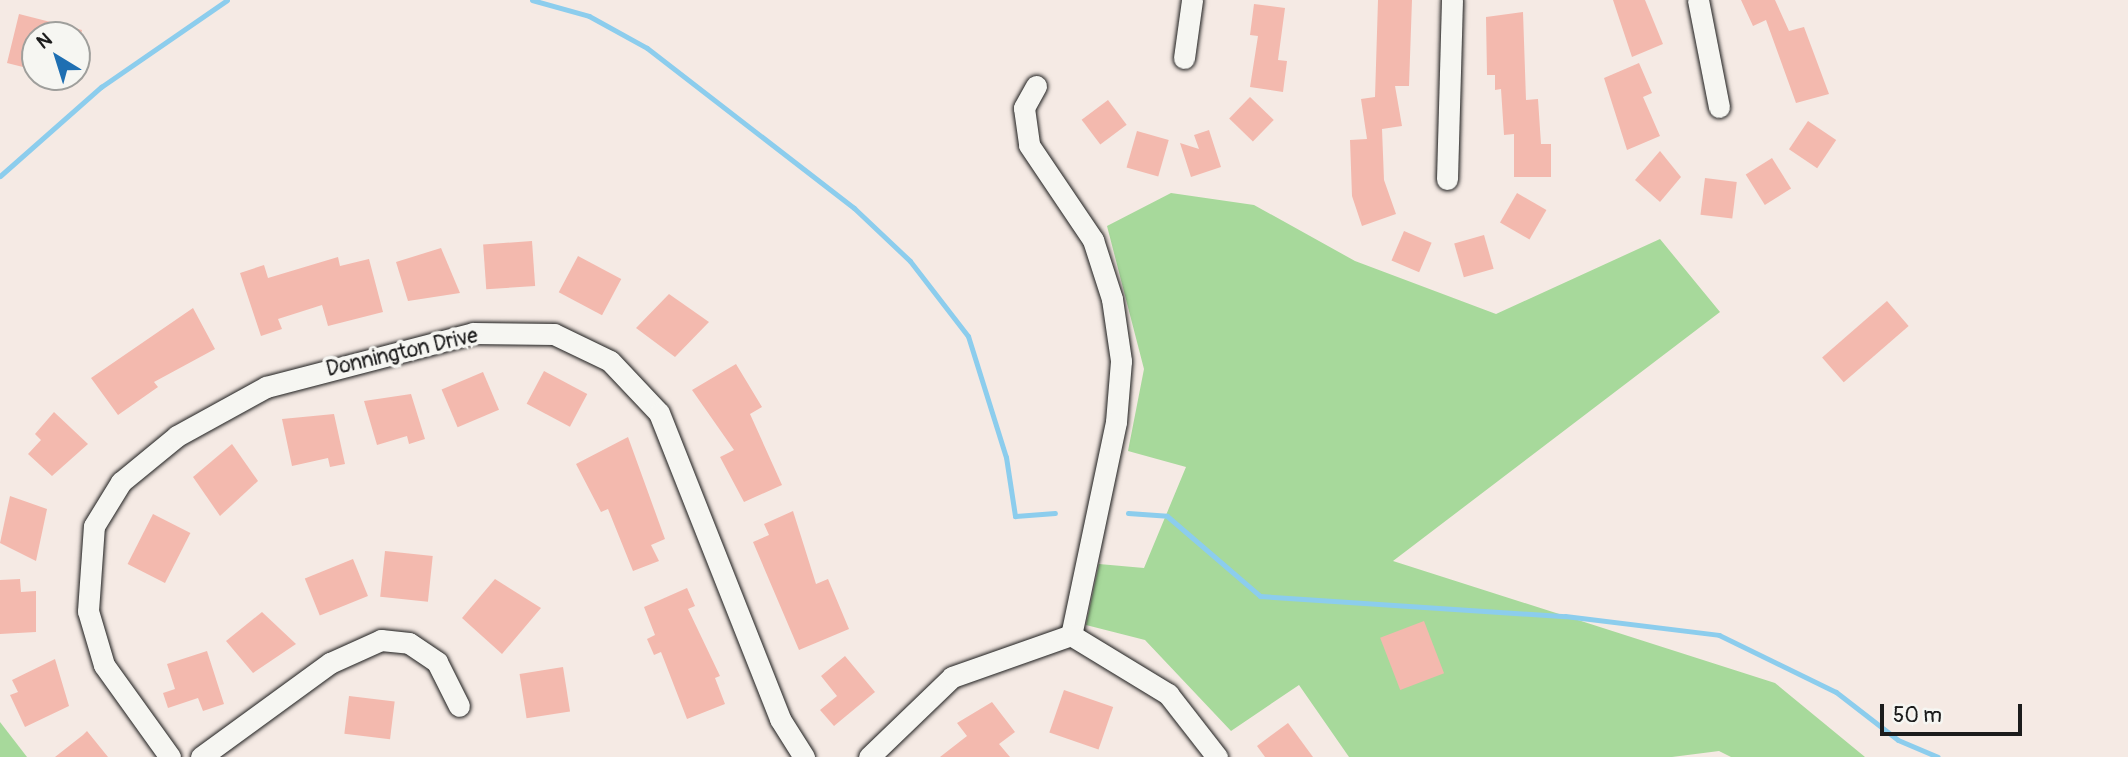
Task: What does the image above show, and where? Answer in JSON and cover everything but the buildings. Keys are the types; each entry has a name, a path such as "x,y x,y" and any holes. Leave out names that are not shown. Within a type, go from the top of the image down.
{"street":[{"path":"1184,58 1192,0"},
{"path":"1447,179 1452,0"},
{"path":"1698,0 1719,107"},
{"path":"1036,86 1024,108 1029,145 1093,240 1112,299 1121,361 1116,422 1071,635"},
{"name":"Donnington Drive","path":"170,757 104,665 88,611 94,527 121,482 177,436 266,387 473,333 554,334 610,361 659,413 780,719 804,757"},
{"path":"869,757 952,677 1071,635"},
{"path":"1071,635 1168,694 1217,757"},
{"path":"201,757 330,663 381,640 409,643 437,662 459,706"}],"green space":[{"path":"1171,193 1254,205 1355,261 1496,314 1660,239 1720,312 1393,561 1775,683 1865,757 1731,757 1719,751 1672,757 1349,757 1299,685 1231,731 1145,640 1086,625 1099,564 1144,568 1186,467 1128,451 1144,369 1107,226"},
{"path":"0,722 27,757 0,757"}],"waterway":[{"path":"0,176 101,87 227,0"},
{"path":"532,0 589,16 647,48 854,208 910,261 968,336 1006,457 1015,516 1055,513"},
{"path":"1128,513 1167,516 1260,596 1565,616 1719,635 1836,692 1898,740 1938,757"}]}
